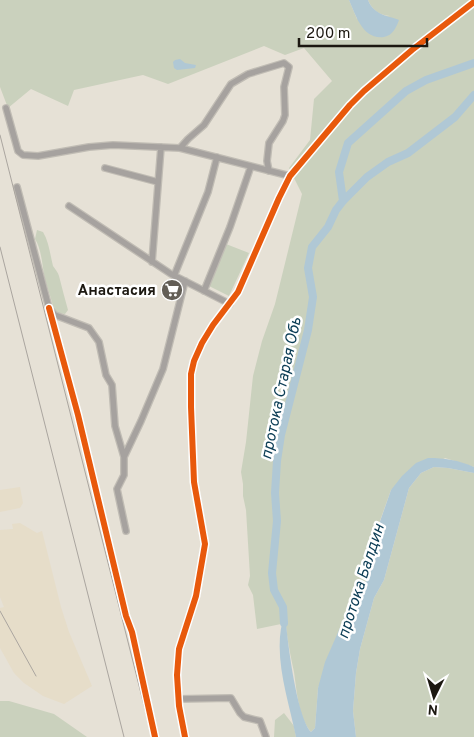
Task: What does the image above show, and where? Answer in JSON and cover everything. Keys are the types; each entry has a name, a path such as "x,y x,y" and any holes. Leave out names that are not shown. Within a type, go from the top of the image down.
{"street":[{"path":"185,737 178,699 179,649 196,596 205,544 194,482 191,374 194,361 202,343 238,292 290,176 364,91 412,50 474,2"},
{"path":"180,148 188,138 204,125 231,84 248,74 284,63 289,67 284,87 285,115 269,143 267,161 269,171"},
{"path":"6,108 18,152 23,156 38,156 89,147 113,145 180,148 290,176"},
{"path":"152,262 160,147"},
{"path":"174,276 208,192 217,157"},
{"path":"204,291 230,227 251,166"},
{"path":"105,168 158,182"},
{"path":"17,187 78,415 126,616 132,632 155,737"},
{"path":"69,206 174,276 230,304"},
{"path":"124,457 163,369 185,281"},
{"path":"49,308 55,315 89,328 99,342 106,374 112,385 115,426 124,457 124,475 117,489 126,530"},
{"path":"178,699 231,698 240,713 260,721 266,737"}],"shaded area":[{"path":"20,487 23,503 20,508 0,512 0,490"},
{"path":"20,523 37,533 42,531 69,632 92,686 64,704 43,696 24,683 14,673 0,648 0,608 4,607 0,597 0,530 13,529 12,524"}],"green space":[{"path":"0,0 349,0 357,19 390,16 376,11 368,0 474,0 474,467 445,458 391,490 377,529 366,571 367,584 318,688 315,728 311,732 303,719 299,704 285,614 281,624 257,629 253,595 248,585 250,576 246,510 241,472 253,376 262,341 275,304 302,194 289,168 310,140 314,99 332,81 304,48 285,55 264,46 168,84 143,75 74,90 68,106 31,89 8,108 0,87"},
{"path":"37,230 43,232 45,236 53,266 59,275 68,310 65,314 54,311 35,239"},
{"path":"226,244 249,253 229,296 209,286"},
{"path":"434,467 474,473 474,737 356,737 353,711 356,673 360,649 374,598 384,580 409,488 421,473"},
{"path":"0,701 9,701 54,714 87,737 0,737"},
{"path":"284,713 294,726 296,737 274,737 275,720"}],"water":[{"path":"349,0 368,0 377,12 399,20 392,33 384,37 371,35 361,26"},
{"path":"180,59 185,63 196,65 195,68 177,70 174,68 173,62"},
{"path":"428,458 446,459 462,463 474,467 474,473 434,467 421,473 409,488 384,580 374,598 360,649 353,711 356,737 296,737 280,659 281,628 285,613 290,657 297,693 301,710 311,732 315,728 318,688 325,662 349,607 366,584 369,553 391,490 416,463"}],"waterway":[{"name":"протока Старая Обь","path":"343,201 339,172 348,143 406,91 426,80 474,63"},
{"name":"протока Старая Обь","path":"284,623 283,607 274,590 272,573 277,521 275,493 277,461 281,435 308,330 313,297 308,268 312,247 328,227 336,210 343,201 367,177 388,162 408,153 455,117 474,95"}],"railway":[{"path":"0,135 152,737"},
{"path":"0,247 124,737"},
{"path":"0,611 36,676"}],"cycle path":[{"path":"185,737 179,706 177,675 179,649 196,596 205,544 194,482 191,407 191,374 194,361 213,325 238,292 290,176 364,91 412,50 474,2"},
{"path":"49,308 78,415 126,616 132,632 155,737"}],"place":[{"name":"Анастасия","path":"172,290"}],"water label":[{"name":"протока Балдин","path":"360,581"}]}
